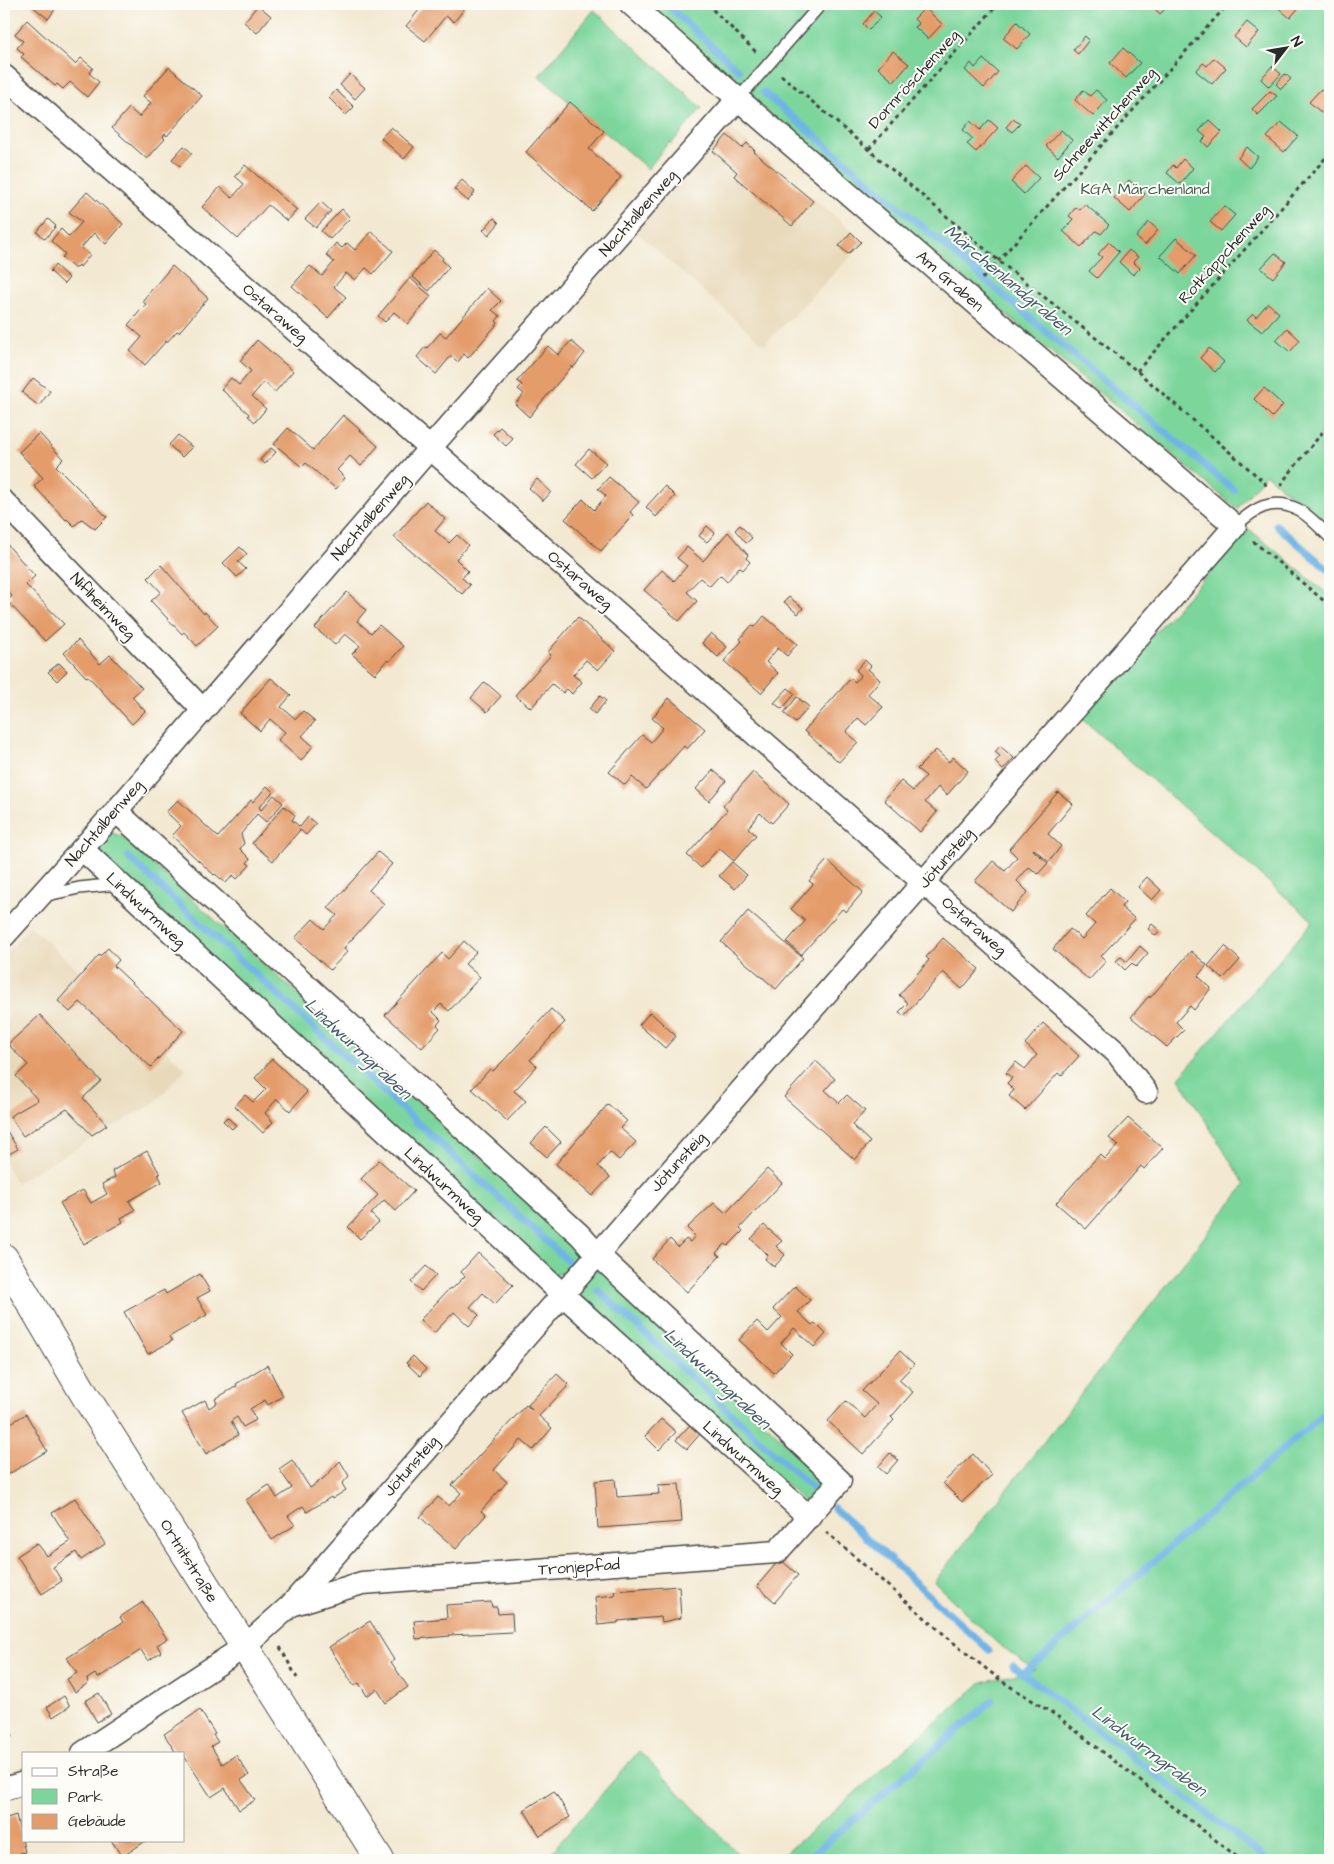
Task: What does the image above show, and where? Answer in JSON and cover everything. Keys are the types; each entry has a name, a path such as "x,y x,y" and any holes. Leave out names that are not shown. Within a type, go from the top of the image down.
{"street":[{"name":"Am Graben","path":"631,4 738,99 1235,526"},
{"name":"Ostaraweg","path":"4,76 1117,1053 1146,1092"},
{"name":"Nachtalbenweg","path":"4,936 116,811 202,709 430,448 738,99"},
{"name":"Niflheimweg","path":"4,502 202,709"},
{"name":"Jötunsteig","path":"85,1752 244,1647 291,1605 561,1294 925,883 1235,526"},
{"path":"116,811 580,1235 597,1254"},
{"name":"Lindwurmweg","path":"82,849 561,1294 809,1517"},
{"name":"Tronjepfad","path":"291,1605 362,1583 777,1552 809,1517 840,1481 597,1254"},
{"name":"Ortnitstraße","path":"4,1258 86,1397 380,1860"},
{"path":"4,1789 22,1784"}],"lane":[{"path":"738,99 821,4"},
{"path":"1235,526 1251,512 1273,503 1298,509 1330,537"},
{"path":"39,897 79,888 118,884"}],"path":[{"path":"707,4 769,64 1000,261 1137,371 1265,483 1273,503"},
{"name":"Dornröschenweg","path":"869,149 998,4"},
{"name":"Schneewittchenweg","path":"980,282 1228,4"},
{"name":"Rotkäppchenweg","path":"1137,371 1330,154"},
{"path":"1273,503 1284,480 1330,423"},
{"path":"1235,526 1330,606"},
{"path":"809,1517 961,1649 1003,1682 1057,1716 1241,1860"}],"shaded area":[{"path":"727,126 865,242 764,345 635,231"},
{"path":"30,926 186,1069 153,1104 16,1183 4,1161 4,956"}],"green space":[{"name":"KGA Märchenland","path":"644,4 1330,4 1330,528 1266,474 1237,509 749,97"},
{"path":"594,10 702,108 672,143 668,143 648,169 539,76"},
{"path":"1249,529 1330,596 1330,1860 778,1860 982,1682 1035,1670 997,1643 934,1582 1245,1185 1179,1078 1313,921 1079,716"},
{"path":"112,833 121,836 570,1237 578,1258 573,1268 561,1274 552,1275 102,860 98,848 101,840"},
{"path":"600,1269 824,1478 826,1488 808,1505 576,1294 591,1272"},
{"path":"639,1751 744,1860 534,1860 550,1854"}],"building":[{"path":"30,4 51,4 56,8 48,19"},
{"path":"424,4 461,4 465,8 454,22 446,16 425,41 406,26"},
{"path":"1150,4 1170,4 1160,14"},
{"path":"1274,4 1302,4 1290,18"},
{"path":"258,5 271,16 257,33 244,22"},
{"path":"925,8 942,24 928,39 915,27 919,24 914,19"},
{"path":"874,11 881,17 869,30 863,24"},
{"path":"27,20 75,64 81,58 93,68 89,73 99,82 87,97 70,82 63,89 57,84 55,86 21,57 24,54 17,48 23,41 15,34"},
{"path":"1017,22 1030,34 1017,49 1003,38"},
{"path":"1247,22 1259,32 1246,47 1234,37"},
{"path":"1085,36 1089,40 1078,54 1073,50"},
{"path":"1123,48 1140,63 1126,78 1110,63"},
{"path":"893,51 909,64 894,82 878,68"},
{"path":"1214,58 1226,68 1212,84 1196,71 1203,63 1207,66"},
{"path":"983,59 998,72 984,88 965,70 971,63 975,68"},
{"path":"1272,66 1281,74 1269,87 1261,79"},
{"path":"169,67 202,96 167,136 165,134 163,137 165,139 147,159 112,128 129,108 139,117 151,103 143,96"},
{"path":"350,74 365,88 355,99 340,85"},
{"path":"1285,74 1291,79 1281,89 1276,84"},
{"path":"1321,89 1330,97 1330,106 1323,114 1309,102"},
{"path":"336,90 354,107 346,115 329,98"},
{"path":"1083,90 1090,96 1096,90 1107,100 1093,116 1075,100"},
{"path":"1270,91 1277,96 1258,115 1252,109"},
{"path":"570,102 604,131 589,149 621,177 592,211 526,152"},
{"path":"1013,119 1020,124 1012,132 1006,127"},
{"path":"989,120 998,128 976,152 967,144 973,139 963,130 970,121 980,130"},
{"path":"1209,120 1222,132 1208,147 1202,141 1206,137 1199,131"},
{"path":"1281,122 1298,136 1284,152 1267,137"},
{"path":"391,127 414,147 404,159 381,138"},
{"path":"1061,130 1072,140 1058,157 1046,146"},
{"path":"727,135 742,148 747,143 754,152 813,201 792,226 734,176 737,172 713,151"},
{"path":"184,146 192,153 180,166 172,159"},
{"path":"1247,147 1258,157 1249,168 1238,158"},
{"path":"1183,159 1193,168 1180,184 1167,173 1173,165 1176,168"},
{"path":"245,165 297,210 287,221 268,205 238,239 202,207 220,187 232,198 244,184 235,176"},
{"path":"1026,166 1039,178 1024,194 1011,182"},
{"path":"462,180 475,192 468,201 454,189"},
{"path":"1129,180 1145,194 1130,212 1114,198"},
{"path":"87,192 123,224 106,244 94,233 81,248 90,255 80,267 79,265 75,269 62,258 65,254 51,241 61,229 69,237 82,222 69,212"},
{"path":"321,202 331,211 316,228 305,219"},
{"path":"1085,204 1109,225 1101,234 1096,231 1081,247 1063,231 1073,219 1069,216 1076,207 1080,210"},
{"path":"1224,206 1235,215 1221,231 1210,222"},
{"path":"342,209 350,218 330,239 321,231"},
{"path":"494,218 499,223 489,235 483,230"},
{"path":"48,219 56,226 45,239 37,232"},
{"path":"1149,222 1158,230 1145,245 1136,237"},
{"path":"371,231 393,251 373,274 366,268 355,280 346,273 334,287 346,297 328,318 292,286 310,266 322,276 334,262 326,255 336,243 342,248 347,243 355,250"},
{"path":"851,232 861,242 848,254 839,246"},
{"path":"1176,238 1196,255 1180,274 1160,256"},
{"path":"1109,242 1119,252 1097,278 1089,271 1102,257 1098,254"},
{"path":"434,250 449,267 429,291 412,276"},
{"path":"1129,250 1138,257 1133,262 1140,268 1133,275 1119,262"},
{"path":"1275,253 1286,262 1273,278 1261,268"},
{"path":"55,265 69,278 64,284 50,271"},
{"path":"172,266 208,298 179,332 177,331 166,341 145,365 130,351 142,337 128,325 146,304 142,301"},
{"path":"410,278 431,296 408,324 394,312 385,322 378,316"},
{"path":"487,288 501,301 492,310 500,316 496,321 498,323 468,358 464,354 458,362 451,356 436,374 417,357 440,333 446,337"},
{"path":"1268,303 1279,313 1262,332 1247,320 1253,314 1256,317"},
{"path":"1287,328 1300,340 1290,352 1276,340"},
{"path":"257,340 293,371 275,392 264,382 252,396 266,409 255,422 248,416 249,414 221,389 231,378 239,385 251,371 240,361"},
{"path":"571,341 585,353 529,417 515,404 524,394 518,389 522,385 517,381 548,346 558,355"},
{"path":"1209,348 1224,362 1215,372 1200,358"},
{"path":"33,378 50,391 39,406 22,393"},
{"path":"1264,388 1283,405 1272,417 1254,399"},
{"path":"343,415 378,446 361,466 350,456 337,470 345,478 336,489 306,463 302,467 274,444 288,428 313,450"},
{"path":"500,427 513,439 506,446 493,434"},
{"path":"39,433 63,459 56,466 107,517 95,529 82,519 74,526 34,486 43,478 19,452"},
{"path":"178,435 192,447 182,457 169,445"},
{"path":"271,448 276,452 265,464 260,460"},
{"path":"589,449 606,463 592,478 576,464"},
{"path":"609,477 639,502 630,512 633,515 601,551 565,519 583,499 594,510 606,496 598,489"},
{"path":"537,479 551,492 543,501 529,488"},
{"path":"665,486 675,496 656,517 646,507"},
{"path":"426,501 445,519 435,531 449,543 457,535 468,545 456,559 468,571 462,578 470,585 462,594 394,537"},
{"path":"740,525 752,538 746,543 735,530"},
{"path":"707,526 715,533 707,542 699,536"},
{"path":"728,532 748,555 746,558 750,562 743,570 739,567 727,582 720,575 710,586 700,578 687,592 697,601 679,621 644,590 662,570 674,581 687,566 677,558 687,547 703,561"},
{"path":"4,541 35,576 26,585 64,624 45,641 7,601 12,596 4,586"},
{"path":"240,547 247,554 238,562 246,569 237,577 223,563"},
{"path":"161,565 204,614 205,612 218,626 197,646 184,632 182,634 151,601 161,592 148,578"},
{"path":"347,592 366,610 357,621 371,633 379,625 403,646 375,674 352,654 360,646 345,634 335,645 315,628"},
{"path":"789,597 803,608 798,614 784,602"},
{"path":"764,616 797,644 787,656 778,648 766,662 778,673 761,693 724,661 742,641 740,639 752,625 755,627"},
{"path":"578,617 615,651 598,670 586,660 573,675 582,682 572,694 567,689 563,693 552,684 531,708 515,695 551,655 548,652"},
{"path":"711,633 727,647 718,657 702,643"},
{"path":"78,640 100,664 110,655 142,688 132,697 145,711 132,724 64,653"},
{"path":"865,660 871,666 868,669 880,680 868,694 883,707 866,725 858,718 846,732 858,742 839,762 804,731 851,678 855,682 861,675 856,670"},
{"path":"59,663 67,671 57,681 48,672"},
{"path":"271,678 291,695 281,707 296,719 303,711 315,721 302,736 313,746 301,761 278,740 285,732 270,719 260,731 240,713"},
{"path":"485,682 501,696 487,712 471,698"},
{"path":"788,688 795,694 782,709 774,703"},
{"path":"600,696 606,701 595,714 589,709"},
{"path":"797,697 809,707 795,723 784,713"},
{"path":"669,698 705,729 687,749 684,746 646,789 632,777 625,785 609,772 642,735 651,742 663,728 652,718"},
{"path":"1000,746 1014,758 1003,770 995,762 1000,756 995,752"},
{"path":"936,750 949,762 953,757 968,771 947,795 938,787 925,802 937,812 920,832 884,800 901,781 913,791 926,776 917,769"},
{"path":"713,770 726,781 709,801 696,789"},
{"path":"753,772 789,804 772,823 760,813 748,828 756,835 734,861 719,848 701,868 687,855 727,810 723,806"},
{"path":"267,786 273,792 259,807 261,810 274,795 283,803 266,822 257,814 241,834 244,843 240,849 250,859 247,863 250,865 237,879 233,875 226,883 214,875 172,836 181,826 166,812 178,800 218,837 251,800 253,802"},
{"path":"1058,792 1073,804 1048,834 1061,846 1049,862 1033,850 1048,863 1038,874 1029,867 1017,881 1028,892 1011,912 975,881 993,861 1005,871 1017,857 1009,849"},
{"path":"284,806 295,815 292,820 300,827 308,817 316,824 306,835 300,830 273,861 252,843"},
{"path":"378,852 392,864 369,890 384,904 344,948 348,951 330,970 295,938 313,919 324,929 337,915 328,908"},
{"path":"827,860 863,892 846,912 842,909 801,955 787,942 805,921 791,909 813,884 809,881"},
{"path":"732,862 747,875 735,889 719,876"},
{"path":"1147,877 1161,890 1152,900 1138,887"},
{"path":"1110,888 1125,902 1121,907 1135,919 1101,956 1106,961 1089,980 1053,949 1070,929 1082,939 1095,924 1086,916"},
{"path":"748,911 803,958 776,989 721,942"},
{"path":"1152,924 1160,931 1156,936 1148,929"},
{"path":"943,938 979,969 962,989 943,972 904,1016 899,1012 908,1003 899,995 929,960 926,957"},
{"path":"464,941 476,952 465,964 480,977 449,1011 441,1004 433,1012 441,1020 437,1025 440,1028 422,1048 385,1015 442,953 448,959"},
{"path":"1140,946 1148,953 1136,967 1132,963 1125,970 1116,961 1121,957 1127,962"},
{"path":"1225,946 1240,960 1223,979 1208,966"},
{"path":"108,948 119,960 114,966 183,1031 151,1067 80,1002 70,1012 58,1001 99,955"},
{"path":"1191,951 1207,965 1198,976 1211,988 1194,1010 1190,1006 1176,1022 1184,1030 1167,1047 1131,1017"},
{"path":"551,1009 565,1022 530,1060 537,1066 514,1091 526,1101 507,1121 472,1089 490,1069 493,1071 506,1058"},
{"path":"650,1012 676,1036 665,1048 639,1025"},
{"path":"40,1015 101,1081 83,1098 107,1125 92,1135 67,1109 23,1136 10,1116 38,1100 16,1076 28,1065 8,1044"},
{"path":"1043,1023 1079,1056 1061,1076 1058,1073 1025,1110 1009,1096 1014,1090 1007,1083 1012,1078 1006,1073 1016,1062 1025,1069 1037,1055 1025,1044"},
{"path":"272,1059 307,1092 290,1111 277,1099 265,1113 273,1122 263,1133 235,1106 245,1095 253,1102 266,1089 255,1078"},
{"path":"816,1061 835,1079 825,1090 839,1103 847,1095 865,1111 852,1125 870,1142 855,1160 784,1097"},
{"path":"608,1104 627,1121 620,1128 636,1142 619,1160 610,1152 598,1166 610,1177 592,1196 556,1164"},
{"path":"227,1117 236,1125 232,1129 223,1121"},
{"path":"1128,1118 1163,1148 1144,1169 1141,1166 1086,1229 1056,1203 1100,1154 1105,1159 1118,1145 1109,1138"},
{"path":"546,1127 561,1142 547,1157 531,1143"},
{"path":"7,1131 18,1149 4,1157 4,1132"},
{"path":"147,1151 160,1174 158,1174 162,1182 129,1201 135,1210 121,1218 123,1222 84,1244 60,1203 83,1190 91,1203 107,1194 102,1184 115,1177 112,1171"},
{"path":"379,1160 414,1191 396,1211 384,1200 371,1214 379,1222 360,1239 348,1227 378,1195 361,1179"},
{"path":"767,1169 782,1183 740,1228 743,1231 728,1246 725,1244 716,1253 720,1256 687,1292 652,1259 670,1239 678,1247 686,1239 690,1242 695,1236 687,1228 714,1203 726,1213"},
{"path":"764,1225 782,1241 776,1246 785,1255 774,1267 765,1259 768,1255 751,1239"},
{"path":"478,1253 513,1285 495,1304 483,1293 470,1307 479,1315 469,1326 454,1312 434,1333 420,1320 450,1288 452,1289 465,1276 461,1272"},
{"path":"426,1266 436,1275 421,1291 411,1282"},
{"path":"200,1274 210,1291 197,1298 207,1315 169,1337 172,1341 148,1354 124,1312 164,1290 166,1294"},
{"path":"795,1286 810,1300 798,1312 812,1325 815,1323 826,1334 814,1347 794,1328 781,1343 792,1354 774,1373 739,1340 757,1321 768,1332 782,1317 773,1309"},
{"path":"900,1351 914,1364 899,1380 913,1392 891,1417 894,1420 863,1454 828,1421 846,1401 865,1418 877,1404 862,1391"},
{"path":"413,1356 426,1369 420,1376 406,1363"},
{"path":"267,1365 283,1396 268,1405 265,1400 250,1409 256,1420 243,1427 237,1417 231,1421 238,1435 206,1454 182,1413 205,1400 209,1408 217,1403 215,1399"},
{"path":"557,1374 569,1385 539,1416 552,1428 533,1450 521,1440 494,1470 507,1482 481,1511 486,1515 456,1549 420,1517 438,1497 449,1506 461,1493 452,1485 526,1405 532,1410 528,1405"},
{"path":"26,1414 47,1451 4,1477 4,1438 7,1436 4,1427"},
{"path":"661,1419 676,1432 659,1450 645,1436"},
{"path":"690,1425 700,1434 687,1449 676,1440"},
{"path":"890,1453 898,1460 886,1474 878,1467"},
{"path":"973,1454 992,1475 962,1502 943,1483"},
{"path":"292,1460 310,1488 324,1478 340,1461 349,1476 342,1484 346,1490 307,1512 303,1506 288,1516 295,1525 272,1540 246,1500 269,1485 277,1498 292,1488 279,1469"},
{"path":"615,1479 617,1497 659,1494 658,1485 679,1484 682,1522 598,1528 595,1481"},
{"path":"75,1498 105,1544 81,1560 76,1552 53,1567 62,1581 42,1594 17,1556 37,1543 47,1556 70,1542 52,1513"},
{"path":"780,1559 798,1575 775,1602 757,1586"},
{"path":"679,1586 681,1618 662,1622 661,1617 598,1625 595,1597 615,1595 614,1591"},
{"path":"143,1602 167,1639 157,1645 161,1652 148,1661 141,1650 98,1678 95,1674 87,1679 88,1683 75,1692 67,1679 77,1673 67,1658 123,1622 120,1617"},
{"path":"491,1602 492,1607 497,1607 498,1614 512,1613 513,1632 449,1635 416,1639 414,1621 447,1618 446,1605"},
{"path":"370,1621 394,1660 391,1662 408,1687 386,1703 377,1689 367,1696 359,1683 354,1686 329,1647"},
{"path":"99,1693 111,1714 97,1722 85,1701"},
{"path":"64,1696 70,1706 53,1717 47,1707"},
{"path":"200,1710 215,1734 213,1735 218,1742 211,1746 222,1764 236,1755 249,1775 241,1780 255,1800 239,1810 225,1788 211,1797 185,1758 185,1752 175,1752 164,1734"},
{"path":"6,1717 12,1737 4,1740 4,1718"},
{"path":"554,1791 570,1817 540,1836 524,1810"},
{"path":"16,1815 25,1852 20,1853 22,1860 4,1860 4,1819"},
{"path":"112,1842 144,1842 122,1857"}],"waterway":[{"name":"Märchenlandgraben","path":"666,4 739,71"},
{"name":"Märchenlandgraben","path":"763,92 1234,490"},
{"name":"Märchenlandgraben","path":"1276,525 1330,571"},
{"name":"Lindwurmgraben","path":"128,857 569,1262"},
{"name":"Lindwurmgraben","path":"598,1290 815,1491"},
{"path":"1023,1674 1330,1409"},
{"name":"Lindwurmgraben","path":"834,1508 989,1650"},
{"name":"Lindwurmgraben","path":"1013,1666 1268,1860"},
{"path":"806,1860 992,1701"}]}
